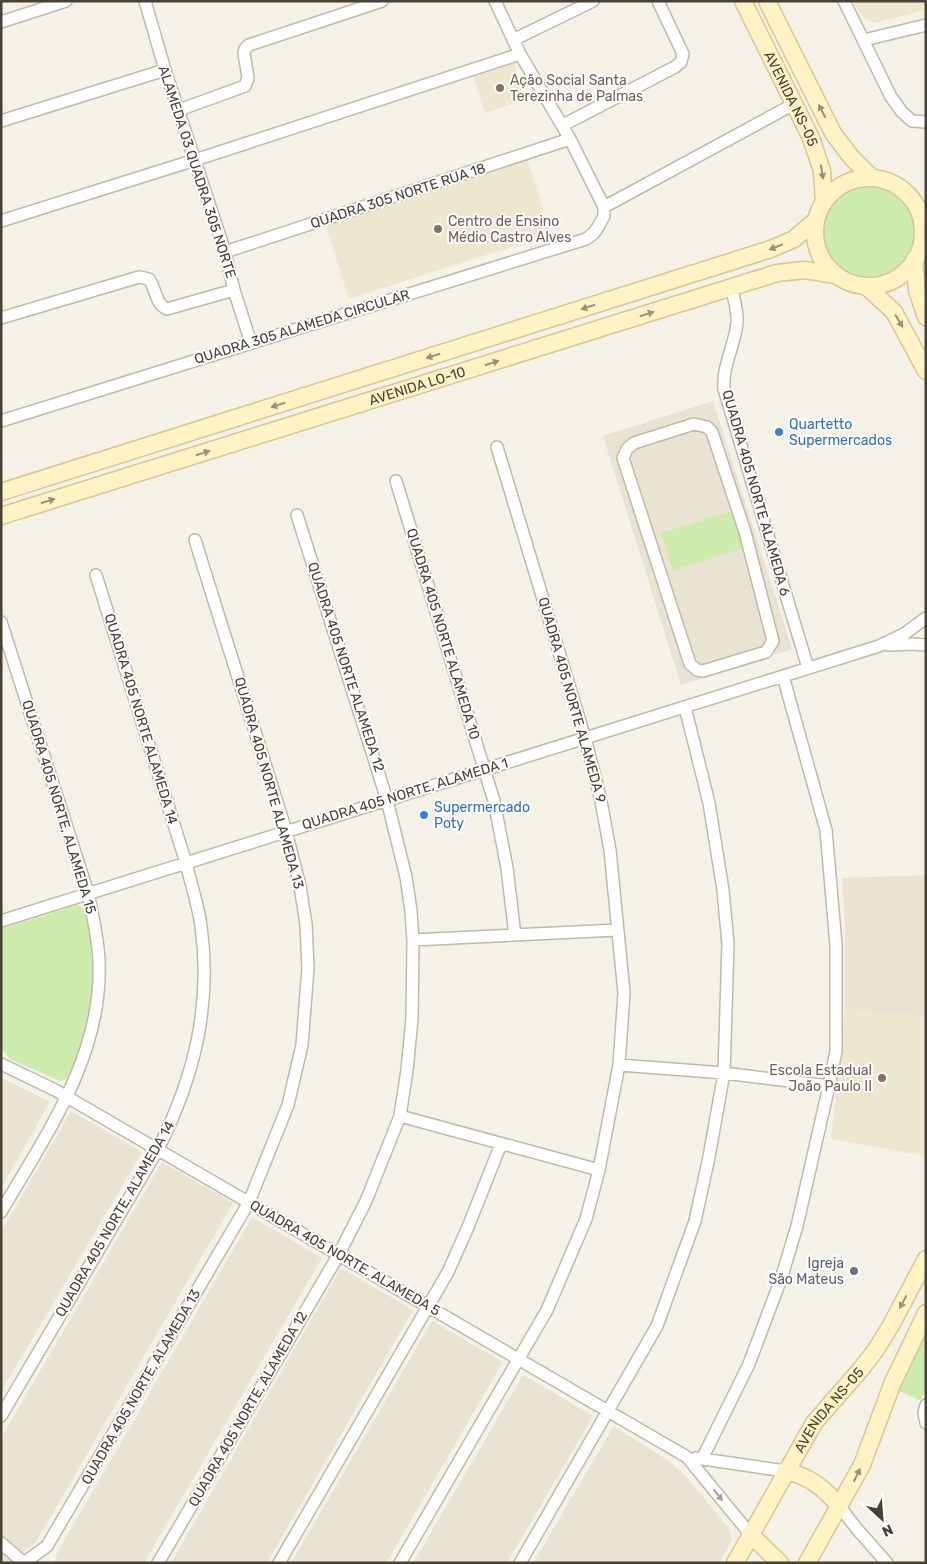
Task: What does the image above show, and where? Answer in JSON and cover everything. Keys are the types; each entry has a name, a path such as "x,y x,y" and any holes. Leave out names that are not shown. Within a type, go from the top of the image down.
{"street":[{"path":"1,22 66,1"},
{"name":"ALAMEDA 03 QUADRA 305 NORTE","path":"145,1 165,70 225,252 234,290 251,343"},
{"path":"179,110 245,86 248,78 244,50 249,44 382,1"},
{"path":"495,1 520,54 563,125 604,207 794,104"},
{"path":"513,40 592,1"},
{"path":"563,125 675,67 681,62 684,54 658,1"},
{"name":"AVENIDA NS-05","path":"743,1 809,133 820,163 824,202"},
{"name":"AVENIDA NS-05","path":"767,1 833,133 851,157 872,178"},
{"path":"844,1 891,97 902,112 912,121 926,122"},
{"path":"864,40 926,25"},
{"path":"1,221 520,54"},
{"path":"1,122 165,70"},
{"name":"QUADRA 305 NORTE RUA 18","path":"225,252 570,139"},
{"name":"AVENIDA NS-05","path":"920,249 904,272 891,281 866,286 850,283 836,275 824,263 817,248 814,231 816,220 824,202 831,193 842,185 859,178 872,178 889,182 904,191 916,205 921,216 923,228 917,290 926,317"},
{"path":"904,191 926,193"},
{"name":"QUADRA 305 ALAMEDA CIRCULAR","path":"1,422 586,239 598,227 604,216 604,207"},
{"name":"AVENIDA LO-10","path":"1,492 770,249 794,239 816,220"},
{"name":"AVENIDA LO-10","path":"1,516 787,271 813,271 836,275"},
{"path":"1,318 139,277 149,279 153,283 160,305 167,309 234,290"},
{"name":"AVENIDA NS-05","path":"866,286 894,312 926,371"},
{"name":"QUADRA 405 NORTE ALAMEDA 6","path":"731,288 737,310 737,323 725,372 724,389 808,668"},
{"path":"694,424 707,427 712,432 745,532 773,641 766,652 703,670 696,670 690,664 642,520 623,458 627,449 634,443 694,424"},
{"name":"QUADRA 405 NORTE ALAMEDA 9","path":"400,1563 547,1310 567,1267 586,1219 599,1170 619,1065 624,993 610,850 601,801 585,738 497,447"},
{"name":"QUADRA 405 NORTE ALAMEDA 10","path":"396,481 485,769 501,831 515,935"},
{"name":"QUADRA 405 NORTE ALAMEDA 12","path":"298,515 387,800 406,877 413,940 412,1019 400,1116 366,1201 339,1254"},
{"path":"745,532 764,526"},
{"name":"QUADRA 405 NORTE ALAMEDA 13","path":"195,540 286,831 300,886 306,924 308,968 300,1061 288,1105 249,1202"},
{"name":"QUADRA 405 NORTE ALAMEDA 14","path":"96,575 186,863"},
{"path":"879,646 904,634 926,618"},
{"name":"QUADRA 405 NORTE, ALAMEDA 15","path":"1,622 88,893 99,951 98,997 90,1041 68,1097 1,1212"},
{"path":"879,646 926,645"},
{"name":"QUADRA 405 NORTE, ALAMEDA 1","path":"1,921 879,646"},
{"path":"702,1459 750,1364 782,1279 797,1226 836,1051 836,945 826,830 783,676"},
{"path":"520,1563 657,1326 695,1221 710,1158 724,1073 728,944 723,890 709,803 684,706"},
{"name":"QUADRA 405 NORTE, ALAMEDA 14","path":"1,1416 158,1149 172,1121 189,1076 198,1039 204,974 201,925 186,863"},
{"path":"413,940 617,930"},
{"name":"QUADRA 405 NORTE, ALAMEDA 5","path":"1,1064 68,1097 687,1457"},
{"path":"619,1065 724,1073 829,1086"},
{"path":"400,1116 599,1170"},
{"path":"279,1563 448,1272 501,1144"},
{"name":"QUADRA 405 NORTE, ALAMEDA 13","path":"24,1563 47,1546 249,1202"},
{"name":"QUADRA 405 NORTE, ALAMEDA 12","path":"158,1563 339,1254"},
{"name":"AVENIDA NS-05","path":"735,1563 814,1423 861,1370 884,1338 926,1259"},
{"path":"807,1563 862,1465 893,1382 926,1313"},
{"path":"926,1405 926,1423"},
{"path":"687,1457 786,1471 816,1482 840,1507 887,1563"},
{"path":"687,1457 750,1534 780,1563"},
{"path":"1,1543 24,1563"}],"shaded area":[{"path":"853,1 926,1 926,10 874,23 861,16"},
{"name":"Ação Social Santa Terezinha de Palmas","path":"514,63 526,99 485,113 473,76"},
{"name":"Centro de Ensino Médio Castro Alves","path":"527,159 551,234 349,299 325,223"},
{"path":"713,401 792,649 681,685 603,436"},
{"path":"926,875 926,1016 845,1010 845,927 842,878"},
{"name":"Escola Estadual João Paulo II","path":"845,1010 926,1016 926,1156 831,1139"},
{"path":"1,1078 48,1101 49,1104 1,1188"},
{"path":"71,1111 142,1152 1,1392 1,1232"},
{"path":"162,1162 233,1203 36,1542 21,1555 21,1563 1,1563 1,1438"},
{"path":"252,1217 322,1258 144,1563 55,1563 57,1553"},
{"path":"341,1268 413,1310 267,1563 171,1563"},
{"path":"432,1321 503,1362 386,1563 291,1563"},
{"path":"523,1375 593,1416 507,1563 413,1563"},
{"path":"614,1426 681,1471 728,1527 732,1538 720,1563 533,1563"}],"green space":[{"path":"869,185 886,189 901,199 911,214 915,231 911,248 901,263 886,273 869,277 852,273 837,263 827,248 823,231 827,214 837,199 852,189"},
{"path":"732,511 744,548 673,570 661,533"},
{"path":"77,905 85,912 89,923 93,986 91,1005 82,1042 68,1076 60,1081 10,1059 1,1048 1,929"},
{"path":"926,1329 926,1390 920,1400 897,1390"}],"place":[{"name":"Ação Social Santa Terezinha de Palmas","path":"500,88"},
{"name":"Centro de Ensino Médio Castro Alves","path":"438,229"},
{"name":"Quartetto Supermercados","path":"779,432"},
{"name":"Supermercado Poty","path":"424,815"},
{"name":"Escola Estadual João Paulo II","path":"882,1078"},
{"name":"Igreja São Mateus","path":"854,1271"}]}
